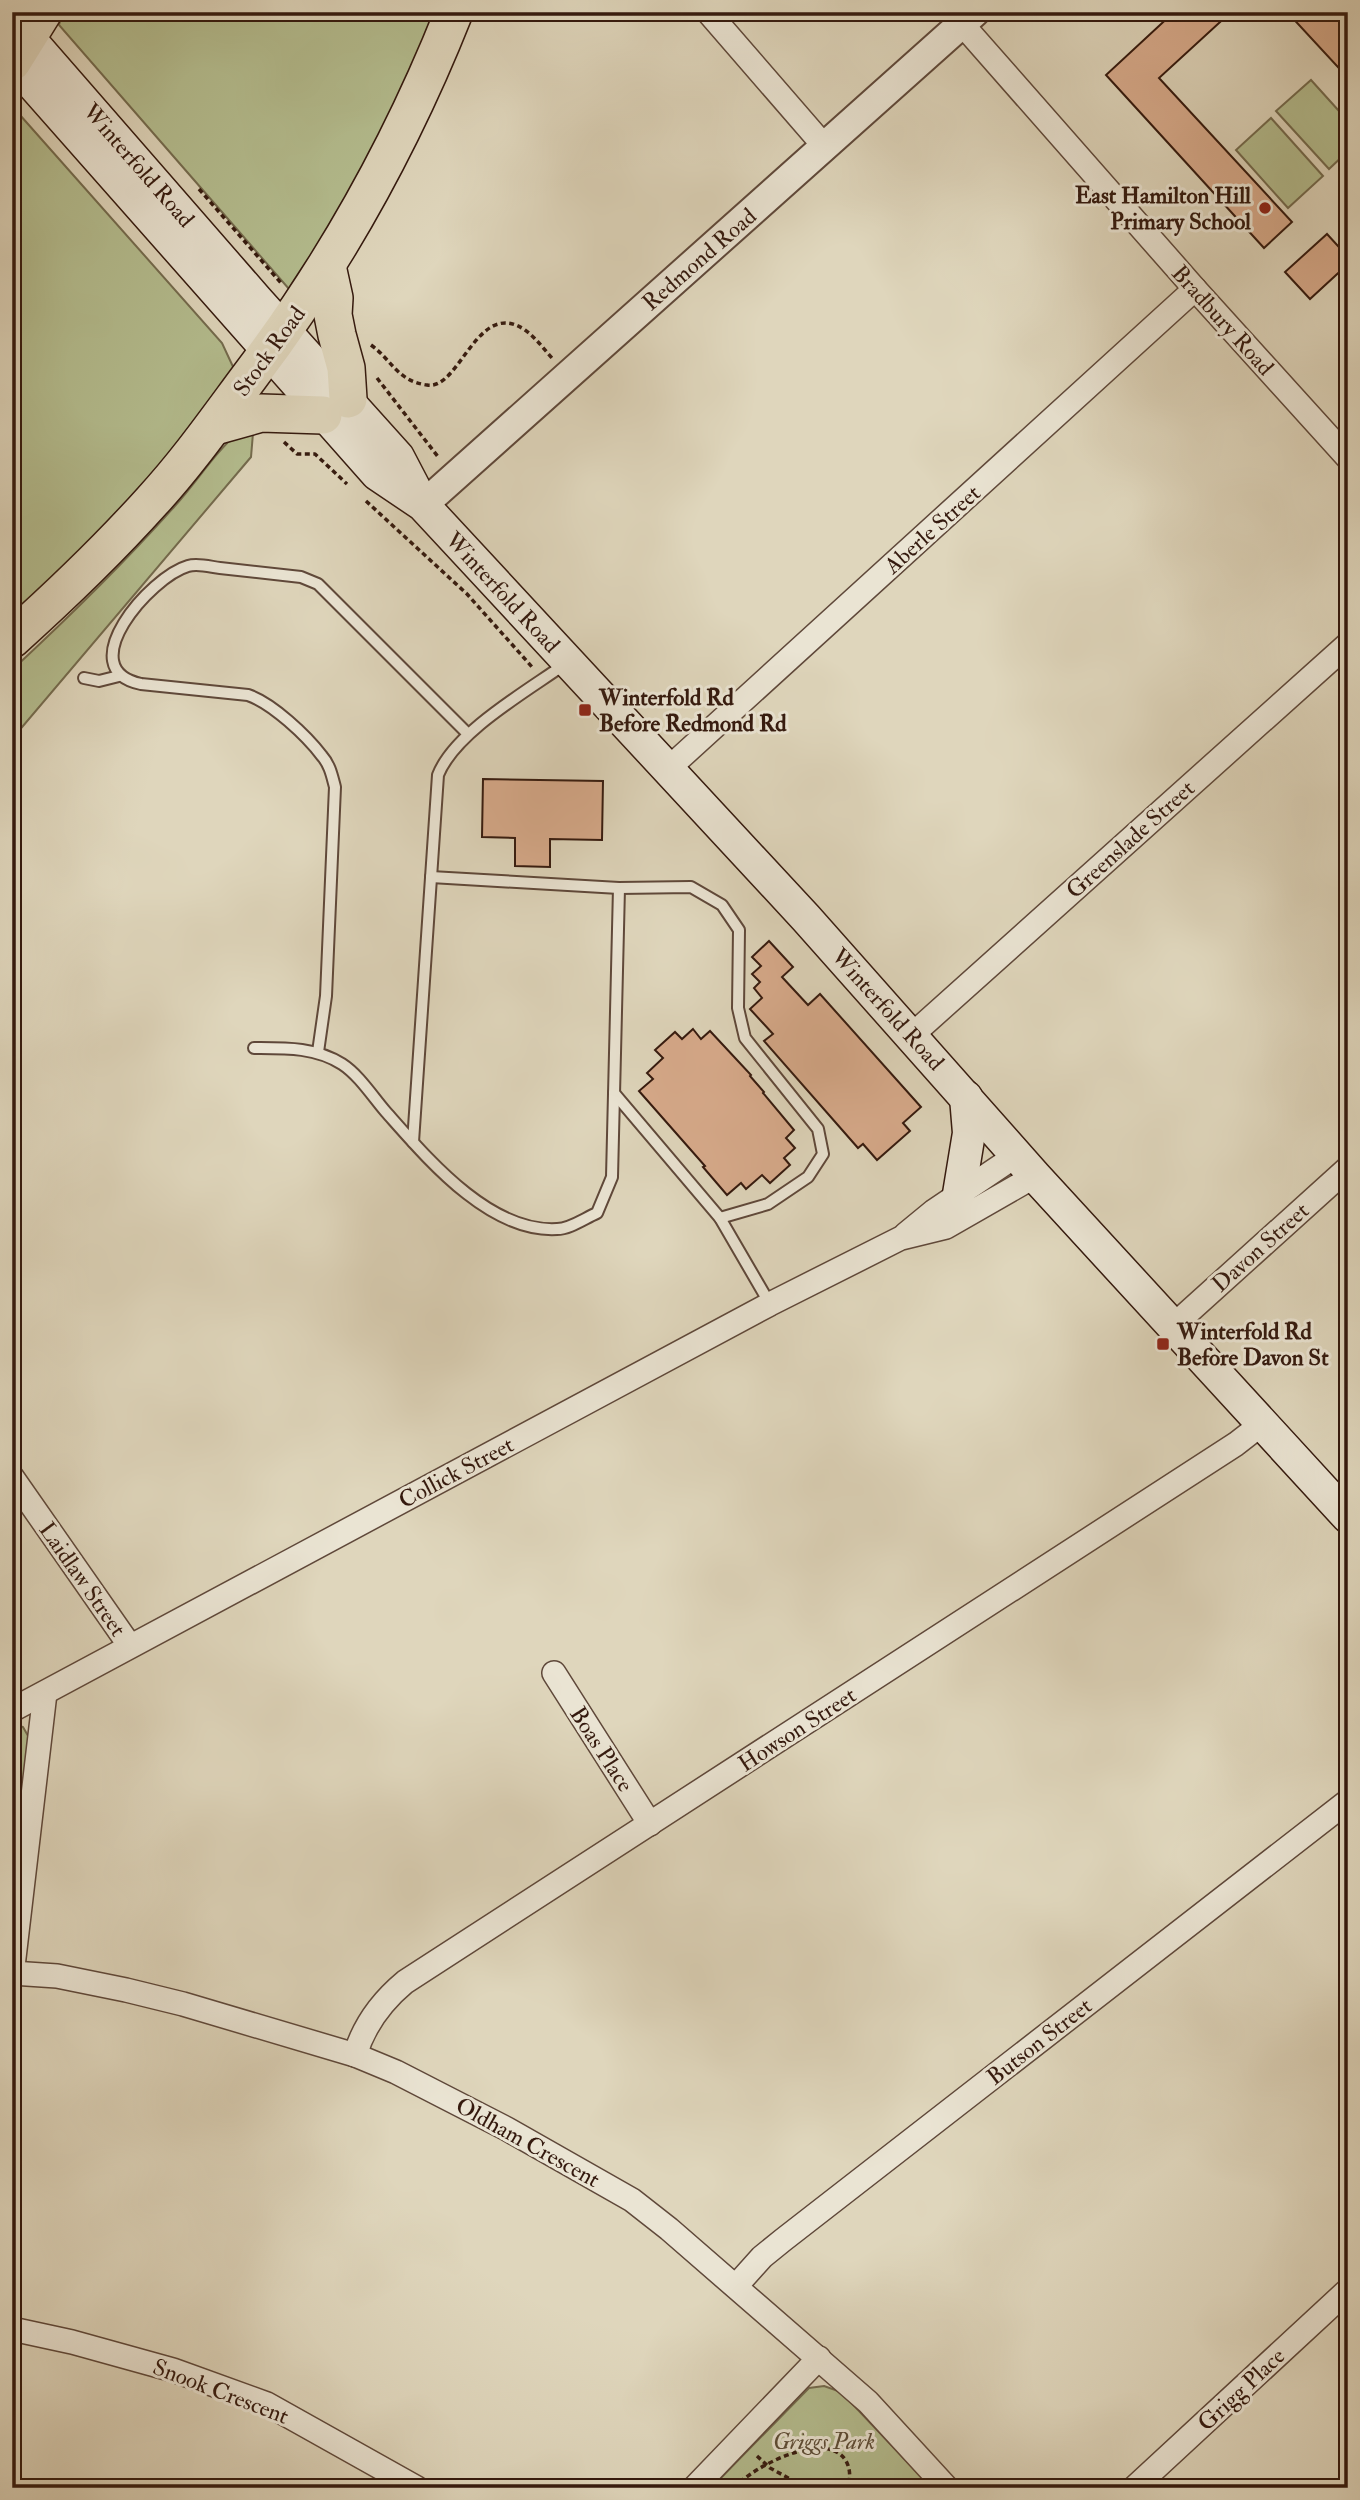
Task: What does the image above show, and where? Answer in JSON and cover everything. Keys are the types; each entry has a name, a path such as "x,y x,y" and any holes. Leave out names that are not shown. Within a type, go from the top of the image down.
{"highway":[{"name":"Stock Road","path":"12,639 116,540 152,501 215,426 276,342 327,266 371,193 409,117 454,12"},
{"path":"215,426 261,413 335,407 346,368 333,315 334,298 327,266"}],"main road":[{"name":"Winterfold Road","path":"20,42 276,342 335,407 377,474 423,505 555,671 669,768 912,1035 1026,1165 1348,1517"},
{"path":"959,1194 969,1133 967,1097"}],"street":[{"path":"708,12 825,147"},
{"name":"Redmond Road","path":"423,505 968,18"},
{"name":"Bradbury Road","path":"968,18 1195,289 1348,458"},
{"name":"Aberle Street","path":"669,768 1195,289"},
{"name":"Greenslade Street","path":"912,1035 1348,644"},
{"name":"Collick Street","path":"12,1710 771,1304 901,1238 959,1194 1026,1165"},
{"name":"Collick Street","path":"901,1238 946,1227 1026,1165"},
{"name":"Davon Street","path":"1173,1326 1348,1168"},
{"name":"Howson Street","path":"355,2055 369,2022 386,1998 405,1982 1236,1444 1263,1423"},
{"name":"Laidlaw Street","path":"12,1477 130,1646"},
{"name":"Boas Place","path":"554,1673 650,1824"},
{"path":"12,1973 45,1693"},
{"name":"Butson Street","path":"736,2286 762,2257 783,2240 1348,1801"},
{"name":"Oldham Crescent","path":"12,1973 57,1976 126,1990 355,2055 396,2072 507,2129 632,2200 736,2286 868,2402 947,2488"},
{"name":"Grigg Place","path":"1134,2488 1348,2290"},
{"name":"Snook Crescent","path":"12,2329 72,2342 173,2370 267,2404 416,2488"},
{"path":"694,2488 819,2358"}],"lane":[{"path":"318,1052 326,982 335,787 331,770 322,755 261,699 248,695 141,684 129,682 119,676 113,655 122,625 159,581 191,565 301,577 318,584 468,734"},
{"path":"413,1142 438,775 443,762 468,734 555,671"},
{"path":"84,678 99,681 119,676"},
{"path":"430,877 619,888 691,887 722,905 740,930 738,1008 745,1038 818,1129 823,1154 808,1177 768,1204 720,1218"},
{"path":"254,1048 296,1048 318,1052 344,1065 413,1142 475,1202 521,1225 559,1229 597,1213 612,1177 619,888"},
{"path":"614,1093 720,1218 771,1304"}],"path":[{"path":"366,345 373,346 388,364 407,379 434,386 454,368 477,338 495,326 511,324 534,338 567,375"},
{"path":"372,372 441,463"},
{"path":"279,438 297,454 315,454 356,491"},
{"path":"366,500 555,671"},
{"path":"740,2440 766,2465 792,2480"},
{"path":"734,2488 766,2465 818,2447 843,2457 850,2476 848,2488"}],"green space":[{"path":"58,12 437,12 372,159 296,287 292,284 289,289 59,25 60,21 55,16"},
{"path":"1311,80 1348,121 1348,151 1329,169 1276,111"},
{"path":"12,106 222,343 235,371 172,458 12,622"},
{"path":"1271,118 1323,176 1288,208 1236,150"},
{"path":"240,431 253,433 251,457 12,739 12,670 135,549"},
{"path":"12,1723 23,1727 31,1741 12,1885"},
{"name":"Griggs Park","path":"824,2386 841,2392 932,2488 711,2488 809,2388"}],"building":[{"path":"1174,12 1231,12 1159,78 1292,222 1264,248 1106,75"},
{"path":"1287,12 1341,12 1348,20 1348,78"},
{"path":"1327,234 1348,257 1348,264 1310,299 1285,272"},
{"path":"483,779 603,781 602,840 550,839 550,867 515,866 515,838 482,837"},
{"path":"769,941 793,967 782,977 808,1005 820,994 921,1107 903,1123 910,1131 877,1160 863,1144 858,1148 764,1041 773,1034 750,1009 762,998 754,988 760,982 752,974 761,966 752,957"},
{"path":"693,1029 701,1039 710,1031 751,1075 794,1130 786,1138 795,1148 784,1158 790,1165 770,1183 762,1175 746,1189 741,1183 727,1195 639,1091 653,1079 647,1073 663,1058 655,1050 675,1032 682,1039"}],"place":[{"name":"East Hamilton Hill Primary School","path":"1265,208"},
{"name":"Winterfold Rd Before Redmond Rd","path":"585,710"},
{"name":"Winterfold Rd Before Davon St","path":"1163,1344"}]}
